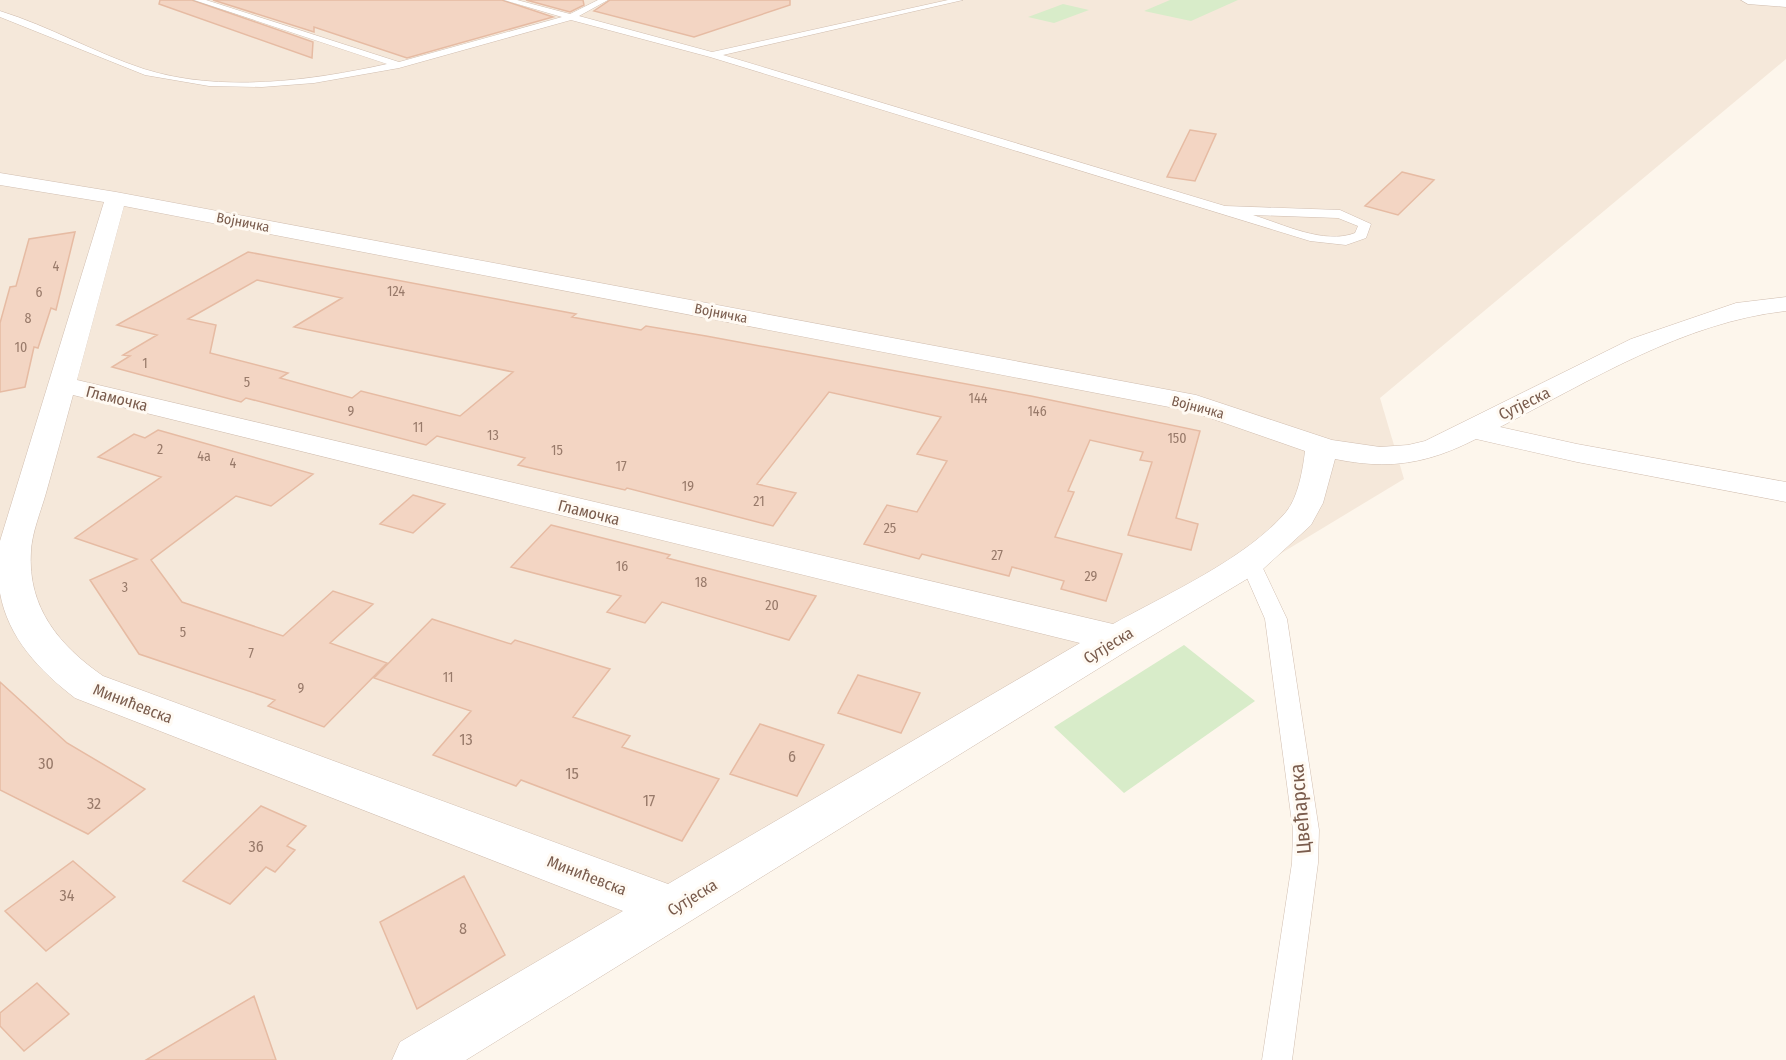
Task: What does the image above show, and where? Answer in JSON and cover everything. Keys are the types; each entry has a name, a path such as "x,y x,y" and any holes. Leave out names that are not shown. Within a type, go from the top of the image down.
{"street":[{"path":"1748,0 1786,3"},
{"name":"Војничка","path":"0,179 116,198 1196,404 1321,446"},
{"name":"Минићевска","path":"116,198 14,550 14,577 30,628 61,668 89,687 673,908"},
{"name":"Сутјеска","path":"418,1060 1117,639 1250,562 1299,518 1307,503 1319,464 1321,446 1370,455 1403,456 1435,448 1640,345 1745,308 1786,304"},
{"name":"Гламочка","path":"61,384 1117,639"},
{"path":"1472,429 1577,453 1786,492"}],"lane":[{"path":"198,0 402,66"},
{"path":"508,0 713,55 1216,210 1315,238 1346,241 1361,235 1365,224 1340,214 1216,210"},
{"path":"0,14 156,75 211,83 279,83 346,76 402,66 571,17 604,0"},
{"path":"713,55 958,0"},
{"name":"Цвећарска","path":"1250,562 1276,619 1306,830 1305,863 1277,1060"}],"shaded area":[{"path":"0,0 1786,0 1786,59 1380,398 1404,479 442,1060 0,1060"}],"green space":[{"path":"1170,0 1238,0 1191,21 1144,11"},
{"path":"1063,4 1089,10 1054,23 1028,17"},
{"path":"1184,645 1255,701 1124,793 1054,727"}],"building":[{"path":"160,0 192,0 313,42 312,58 159,4"},
{"path":"213,0 502,0 553,17 407,58 314,27 314,32"},
{"path":"526,0 583,0 584,5 570,12"},
{"path":"610,0 790,0 790,5 694,37 594,11"},
{"path":"1190,130 1216,134 1195,181 1167,177"},
{"path":"1402,172 1434,180 1398,215 1365,206"},
{"path":"75,232 56,310 51,308 38,348 34,347 25,387 0,392 0,323 10,287 16,286 29,239"},
{"path":"248,252 576,314 572,317 641,330 646,326 706,336 1031,396 1200,431 1176,518 1198,524 1191,550 1128,535 1152,462 1140,460 1143,452 1090,440 1068,491 1074,492 1055,537 1122,554 1106,601 1061,589 1064,581 1012,567 1009,576 922,554 919,559 864,544 887,505 917,512 947,461 917,454 941,417 829,392 757,484 796,493 773,526 627,488 625,490 518,465 525,458 437,436 426,445 246,398 241,402 112,367 130,356 123,355 157,335 117,325","holes":["257,280 342,298 294,327 513,372 460,416 361,391 352,398 280,378 288,373 210,353 216,325 188,319"]},
{"path":"158,430 313,474 271,506 236,496 151,560 182,602 283,636 333,591 373,604 330,643 387,663 324,727 268,706 275,700 139,654 90,580 137,559 75,538 161,477 98,457 134,434 145,438"},
{"path":"413,495 445,504 413,533 380,524"},
{"path":"551,525 670,555 667,558 816,596 789,640 662,602 645,623 607,612 621,596 511,567"},
{"path":"432,619 511,644 515,640 610,669 573,717 630,736 622,747 719,779 682,841 521,780 516,786 433,755 471,711 374,678"},
{"path":"858,675 920,693 901,733 838,713"},
{"path":"0,682 67,743 145,789 88,834 0,790"},
{"path":"760,724 824,745 797,796 730,774"},
{"path":"261,806 306,826 287,846 295,850 275,872 266,867 230,904 183,881"},
{"path":"73,861 115,897 46,951 5,911"},
{"path":"464,876 505,955 417,1009 380,922"},
{"path":"37,983 69,1014 24,1051 0,1026 0,1013"},
{"path":"254,996 276,1060 146,1060"}]}
